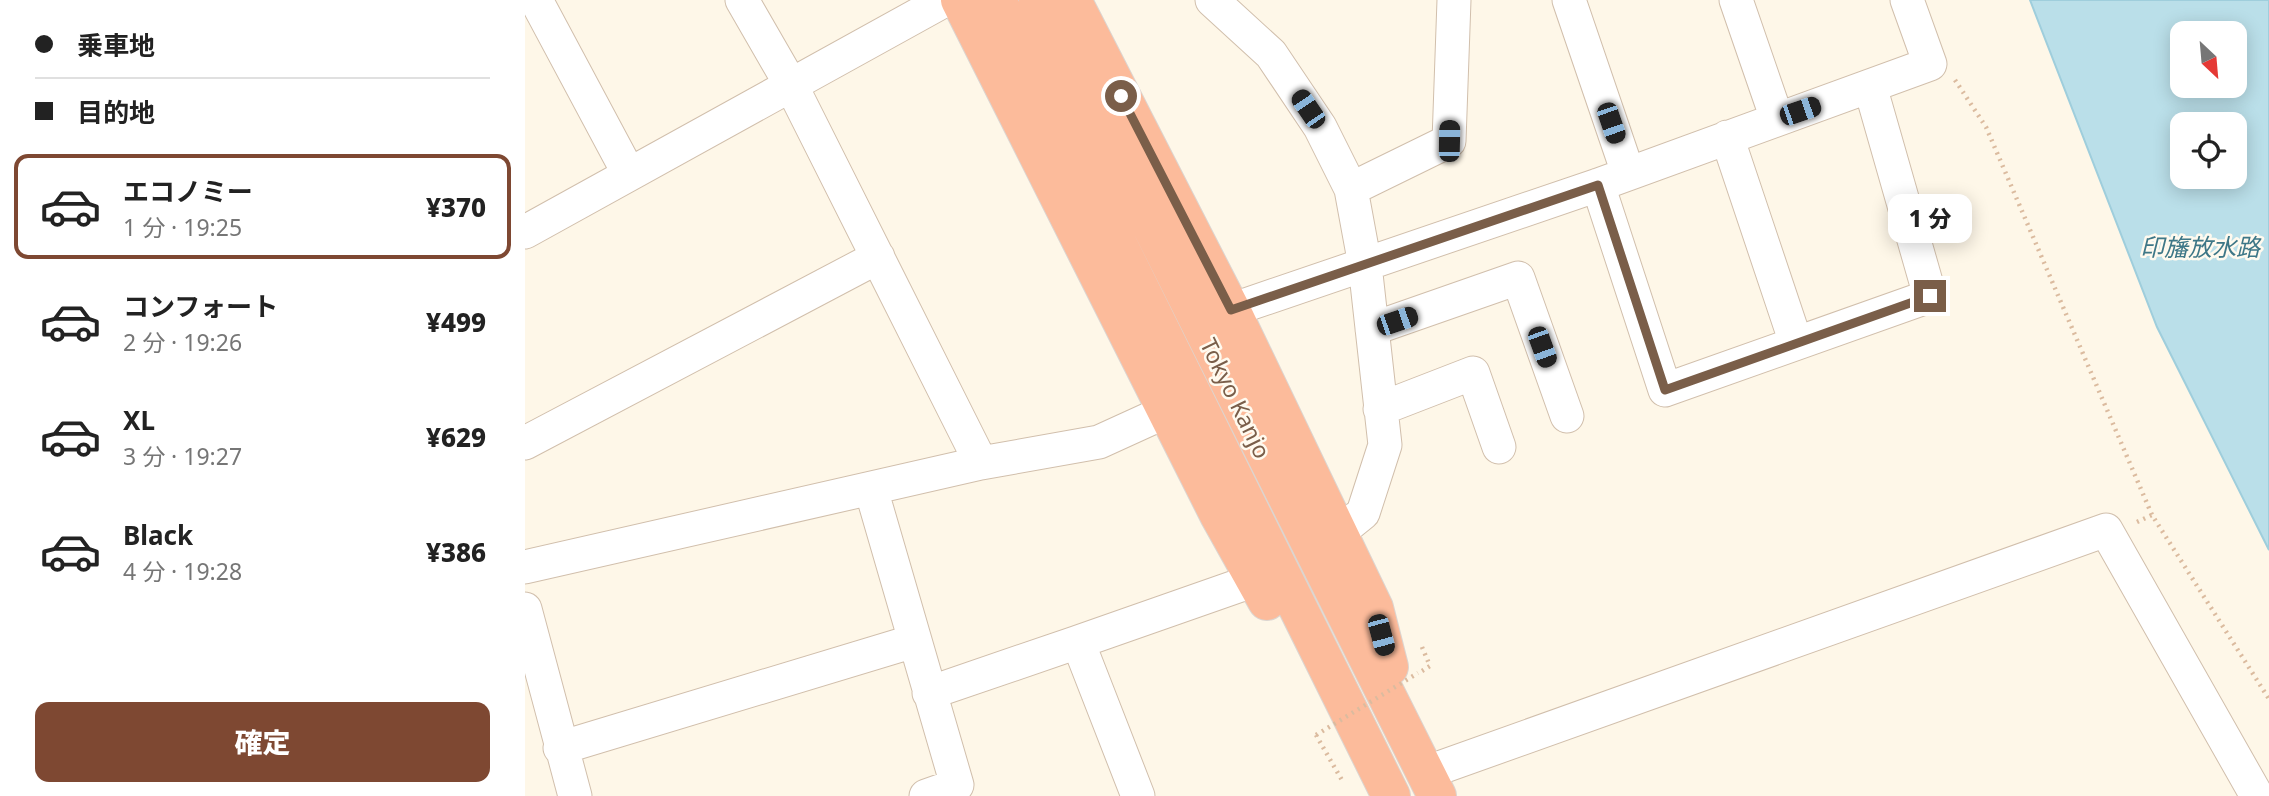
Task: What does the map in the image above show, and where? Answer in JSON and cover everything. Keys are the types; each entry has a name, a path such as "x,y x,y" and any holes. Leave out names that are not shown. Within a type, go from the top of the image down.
{"highway":[{"path":"960,0 1255,580 1369,781"},
{"name":"Tokyo Kanjo","path":"997,0 1369,781"},
{"name":"Tokyo Kanjo","path":"1038,0 1424,771"},
{"path":"1072,0 1231,310 1374,608 1424,771"}],"street":[{"path":"536,0 629,174"},
{"path":"743,0 791,85 981,463"},
{"path":"525,232 945,0"},
{"path":"1212,0 1271,54 1320,127 1350,189 1365,265 1385,445 1363,513 1337,534"},
{"path":"1249,36 1252,0"},
{"path":"1350,189 1449,141 1454,0"},
{"path":"1569,0 1665,390 1930,296 1870,86"},
{"path":"1735,0 1777,119"},
{"path":"1231,310 1613,179 1930,64 1907,0"},
{"path":"1727,137 1796,344"},
{"path":"525,443 878,257"},
{"path":"1372,329 1518,278 1567,416"},
{"path":"1380,409 1473,373 1499,447"},
{"path":"525,567 981,463 1099,442 1167,411"},
{"path":"871,489 957,785 926,796"},
{"path":"1424,771 2106,530 2257,796"},
{"path":"929,693 1255,580"},
{"path":"525,609 575,796"},
{"path":"560,748 914,641"},
{"path":"1078,642 1137,796"}],"path":[{"path":"1954,78 1986,127 2152,515 2269,699"},
{"path":"1369,781 1316,735 1418,673"}],"water":[{"name":"印旛放水路","path":"2030,0 2269,0 2269,550 2157,327"}],"route":[{"path":"1121,96 1231,310 1598,185 1665,390 1930,296"}]}
